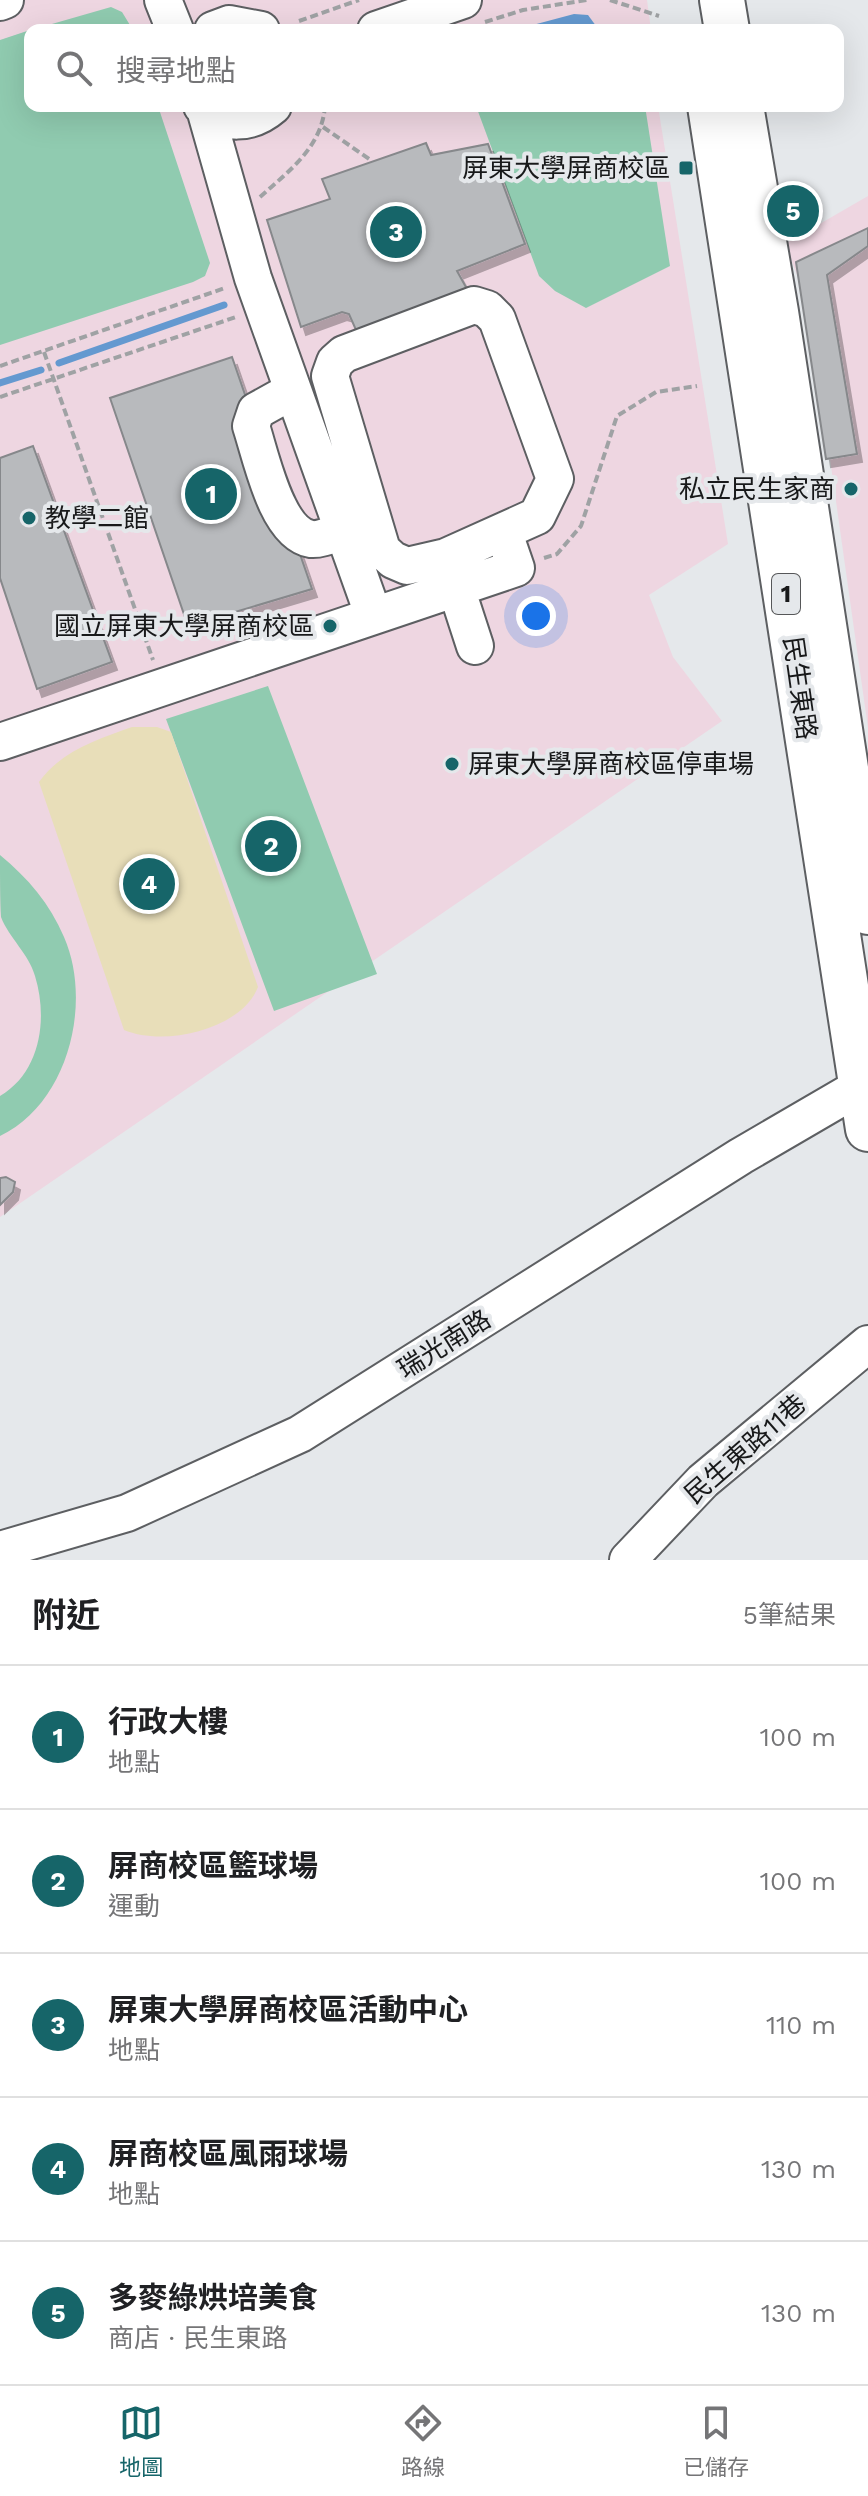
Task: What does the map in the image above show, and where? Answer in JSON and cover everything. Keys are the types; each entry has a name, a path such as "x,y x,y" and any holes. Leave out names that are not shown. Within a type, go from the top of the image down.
{"main road":[{"path":"722,0 726,24"},
{"name":"民生東路","path":"711,112 865,1082 868,1129"},
{"name":"民生東路","path":"742,112 776,312 868,912"}],"street":[{"path":"163,0 173,24"},
{"path":"408,24 468,13"},
{"path":"229,24 256,19"},
{"path":"204,112 258,293 373,614"},
{"path":"212,112 231,121 247,121 263,112"},
{"path":"0,742 373,614 451,572 504,533 537,516 549,498 555,479 497,319 487,309 474,305 344,354 335,362 330,376 382,550 393,560 407,566 451,572 516,568 504,533"},
{"path":"292,391 256,411 251,426 284,521 297,535 315,540 342,531"},
{"path":"451,572 475,646"},
{"name":"瑞光南路","path":"0,1550 127,1513 300,1434 865,1082"},
{"name":"民生東路11巷","path":"628,1560 703,1481 868,1344"}],"path":[{"path":"299,21 359,0"},
{"path":"468,13 523,10 587,0"},
{"path":"610,0 683,15"},
{"path":"258,199 313,145 323,127 324,112"},
{"path":"323,127 372,161"},
{"path":"0,366 258,293"},
{"path":"0,397 53,380 258,293"},
{"path":"44,352 156,666"},
{"path":"516,568 557,554 581,526 617,416 656,392 697,386"}],"shaded area":[{"name":"國立屏東大學屏商校區","path":"0,0 647,0 650,24 24,24 24,112 659,112 728,544 649,595 673,657 722,721 0,1217"},
{"name":"私立民生家商","path":"868,196 868,728 808,303 785,244"}],"green space":[{"path":"111,7 122,12 129,24 52,24"},
{"path":"24,32 24,112 160,112 210,263 205,276 0,345 0,40"},
{"path":"478,112 646,112 670,266 586,308 555,291 539,276"},
{"path":"268,686 377,974 274,1011 166,719"},
{"path":"0,855 29,882 52,914 64,937 76,991 74,1021 58,1076 43,1101 23,1121 0,1136 0,1096 14,1086 33,1059 38,1043 41,1009 32,968 1,917"}],"sand":[{"path":"132,727 157,727 171,732 258,987 249,1002 236,1014 200,1031 179,1035 141,1035 124,1030 39,782 69,754"}],"water":[{"path":"574,14 588,15 595,24 536,24"}],"building":[{"path":"426,143 431,155 488,144 525,244 457,271 467,289 356,330 349,314 342,312 301,327 267,220 330,199 322,179"},
{"path":"868,228 868,246 827,275 857,454 826,459 796,262"},
{"path":"232,357 312,589 188,626 110,398"},
{"name":"教學二館","path":"33,446 112,662 37,689 0,578 0,458"},
{"path":"6,1177 15,1182 13,1192 0,1205 0,1178"}],"waterway":[{"path":"59,363 224,305"},
{"path":"0,383 41,370"}],"place":[{"name":"屏東大學屏商校區","path":"686,168"},
{"name":"多麥綠烘培美食","path":"793,211"},
{"name":"屏東大學屏商校區活動中心","path":"396,232"},
{"name":"私立民生家商","path":"851,489"},
{"name":"行政大樓","path":"211,494"},
{"name":"教學二館","path":"29,518"},
{"name":"國立屏東大學屏商校區","path":"330,626"},
{"name":"屏東大學屏商校區停車場","path":"452,764"},
{"name":"屏商校區籃球場","path":"271,846"},
{"name":"屏商校區風雨球場","path":"149,884"}]}
